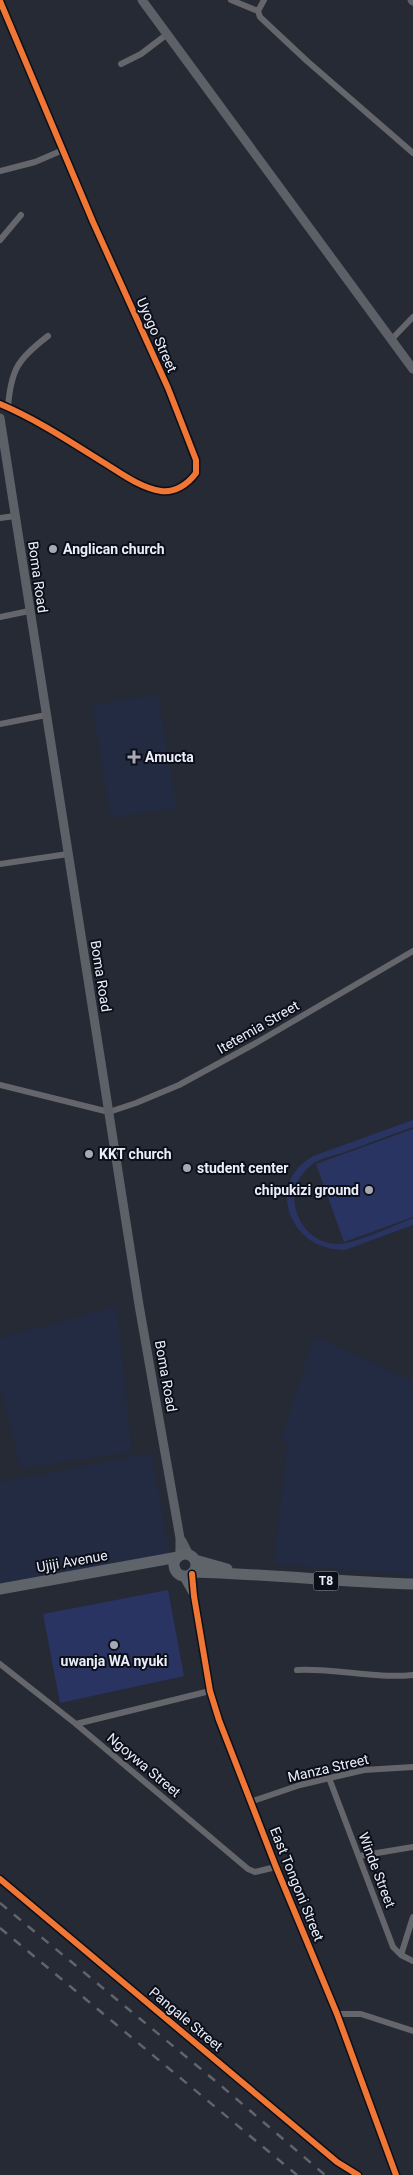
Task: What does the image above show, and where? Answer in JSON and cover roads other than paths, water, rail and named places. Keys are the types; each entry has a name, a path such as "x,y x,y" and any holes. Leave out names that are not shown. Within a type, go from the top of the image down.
{"highway":[{"name":"T8","path":"150,1562 186,1557 240,1572"},
{"path":"186,1557 196,1568 187,1574 174,1564 186,1557"},
{"name":"T8","path":"150,1562 187,1574 240,1572 340,1582 413,1584"},
{"name":"Ujiji Avenue","path":"0,1589 150,1562"}],"main road":[{"path":"142,0 413,369"},
{"name":"Boma Road","path":"0,418 139,1305 180,1538 186,1557"}],"street":[{"path":"231,0 258,11"},
{"path":"241,0 246,6"},
{"path":"264,0 258,11 260,17 413,153"},
{"name":"Uyogo Street","path":"0,1 93,222 168,388 196,460 196,473 184,485 172,491 159,491 138,483 66,438 0,404"},
{"path":"121,64 141,54 166,35"},
{"path":"0,171 35,162 63,150"},
{"path":"0,240 20,215"},
{"path":"392,340 413,316"},
{"path":"8,407 10,387 16,366 21,359 48,336"},
{"path":"0,518 15,516"},
{"path":"0,617 29,611"},
{"path":"0,724 46,715"},
{"path":"0,864 68,854"},
{"name":"Itetemia Street","path":"109,1112 136,1104 179,1085 413,951"},
{"path":"0,1085 109,1112"},
{"name":"East Tongoni Street","path":"187,1574 194,1596 210,1691 219,1720 276,1867 337,2014 396,2175"},
{"name":"Ngoywa Street","path":"0,1664 76,1724 248,1869 255,1872 276,1867"},
{"path":"297,1670 320,1669 384,1675 413,1675"},
{"path":"76,1724 210,1691"},
{"path":"412,1767 413,1758"},
{"name":"Manza Street","path":"250,1802 329,1778 364,1770 412,1767"},
{"name":"Winde Street","path":"329,1778 393,1947 401,1955"},
{"path":"359,1856 413,1847"},
{"name":"Pangale Street","path":"0,1879 337,2162 358,2175"},
{"path":"413,1917 401,1955 413,1961"},
{"path":"337,2014 362,2014 413,2031"}],"railway":[{"path":"0,1903 219,2084 325,2175"},
{"path":"0,1928 297,2175"}],"place":[{"name":"Anglican church","path":"53,549"},
{"name":"Amucta","path":"134,757"},
{"name":"KKT church","path":"89,1154"},
{"name":"student center","path":"187,1168"},
{"name":"chipukizi ground","path":"369,1190"},
{"name":"uwanja WA nyuki","path":"114,1645"}]}
